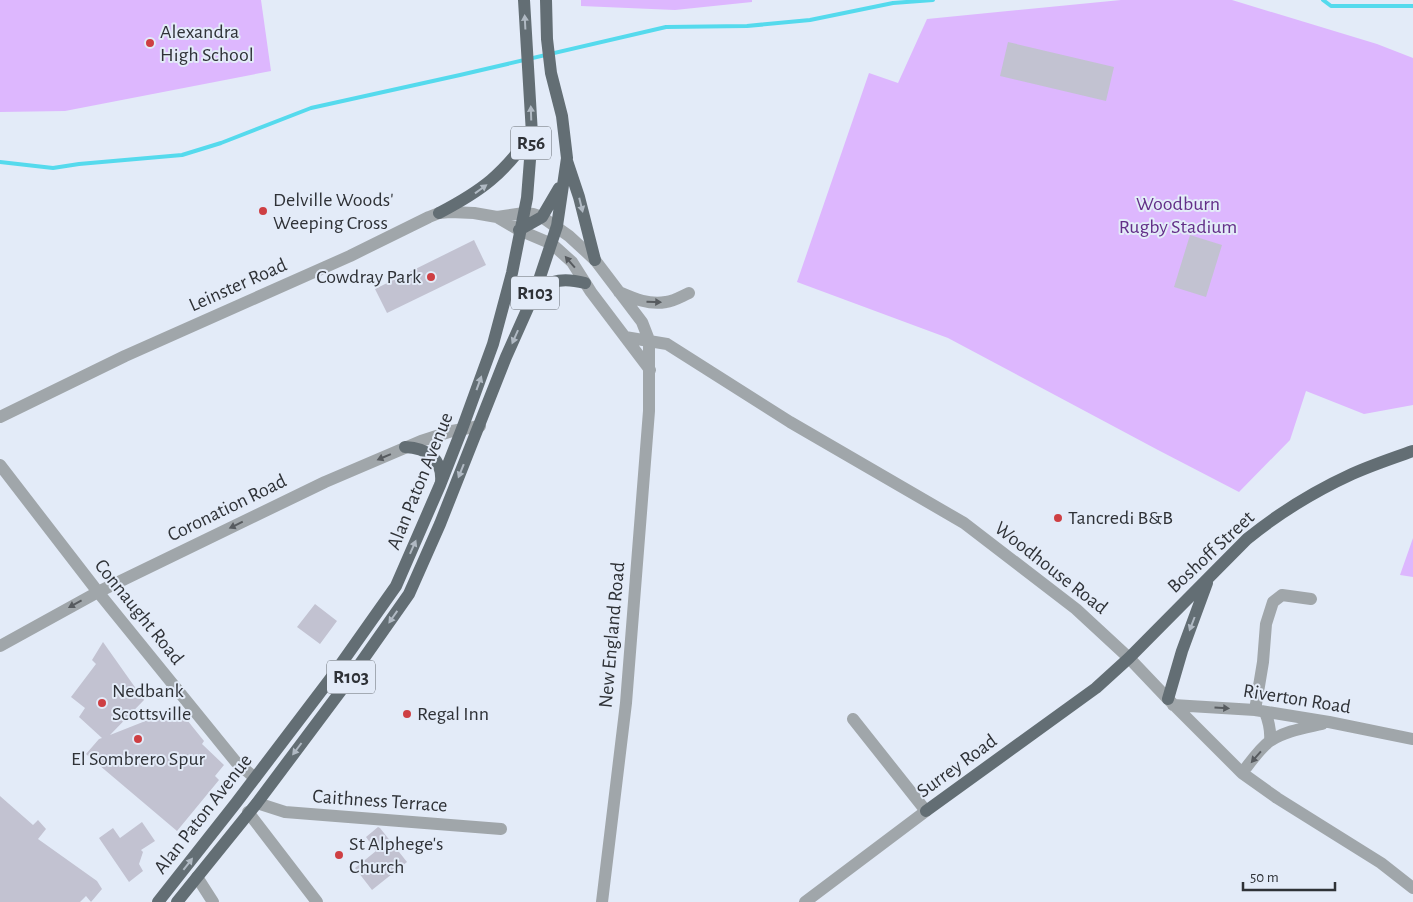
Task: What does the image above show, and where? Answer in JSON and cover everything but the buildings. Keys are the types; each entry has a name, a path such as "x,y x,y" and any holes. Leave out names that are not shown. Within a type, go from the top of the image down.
{"main road":[{"name":"Alan Paton Avenue","path":"158,902 255,778 396,586 440,485 493,344 512,273 524,213 529,182 532,134 524,0"},
{"name":"Alan Paton Avenue","path":"177,902 253,808 410,594 480,426 506,357 535,292 557,226 567,158 562,116 551,73 547,39 546,0"},
{"path":"439,213 466,200 489,183 509,164 532,134"},
{"path":"567,158 595,260"},
{"path":"520,230 542,217 563,179"},
{"path":"535,292 543,286 561,280 585,283"},
{"path":"406,447 422,449 435,460 442,473 440,485"},
{"name":"Boshoff Street","path":"1129,658 1259,529 1294,505 1332,484 1354,473 1413,451"},
{"path":"1170,702 1182,651 1209,578"},
{"name":"Surrey Road","path":"926,811 1096,688 1129,658"}],"street":[{"name":"Leinster Road","path":"0,416 125,356 350,256 439,213 458,212 497,216 524,213 542,217"},
{"name":"Leinster Road","path":"497,216 520,230 552,244"},
{"name":"New England Road","path":"542,217 557,226 595,260 642,322 649,340 649,411 626,703 602,902"},
{"path":"552,244 572,262 585,283 650,370"},
{"path":"619,292 637,300 652,303 668,302 689,293"},
{"name":"Woodhouse Road","path":"625,336 668,344 790,422 964,523 1076,609 1129,658 1170,702 1242,773 1277,798 1381,863 1413,888"},
{"name":"Coronation Road","path":"0,646 98,592 318,485 438,435 480,426"},
{"name":"Connaught Road","path":"0,465 98,592 236,762 255,778"},
{"path":"1270,741 1269,721 1260,711 1266,624 1273,602 1282,595 1310,598"},
{"name":"Riverton Road","path":"1170,702 1260,711 1329,722 1413,739"},
{"path":"853,719 926,811"},
{"path":"1242,773 1270,741 1297,730 1329,722"},
{"path":"253,808 317,902"},
{"name":"Caithness Terrace","path":"253,808 501,829"},
{"name":"Surrey Road","path":"805,902 926,811"},
{"path":"197,877 213,902"}],"green space":[{"name":"Alexandra High School","path":"0,0 261,0 271,71 65,111 0,112"},
{"path":"581,0 752,0 752,2 675,10 581,6"},
{"name":"Woodburn Rugby Stadium","path":"1121,0 1232,0 1377,44 1413,58 1413,405 1364,414 1306,391 1290,440 1239,492 948,338 797,282 869,73 898,83 927,19"},
{"path":"1413,538 1413,577 1400,575"}],"waterway":[{"path":"0,162 53,168 182,155 221,143 311,108 666,27 747,26 810,20 893,3 933,0"},
{"path":"1323,0 1331,6 1413,6"}],"place":[{"name":"Alexandra High School","path":"150,43"},
{"name":"Delville Woods' Weeping Cross","path":"263,211"},
{"name":"Cowdray Park","path":"431,277"},
{"name":"Tancredi B&B","path":"1058,518"},
{"name":"Nedbank Scottsville","path":"102,703"},
{"name":"Regal Inn","path":"407,714"},
{"name":"El Sombrero Spur","path":"138,739"},
{"name":"St Alphege's Church","path":"339,855"}]}
